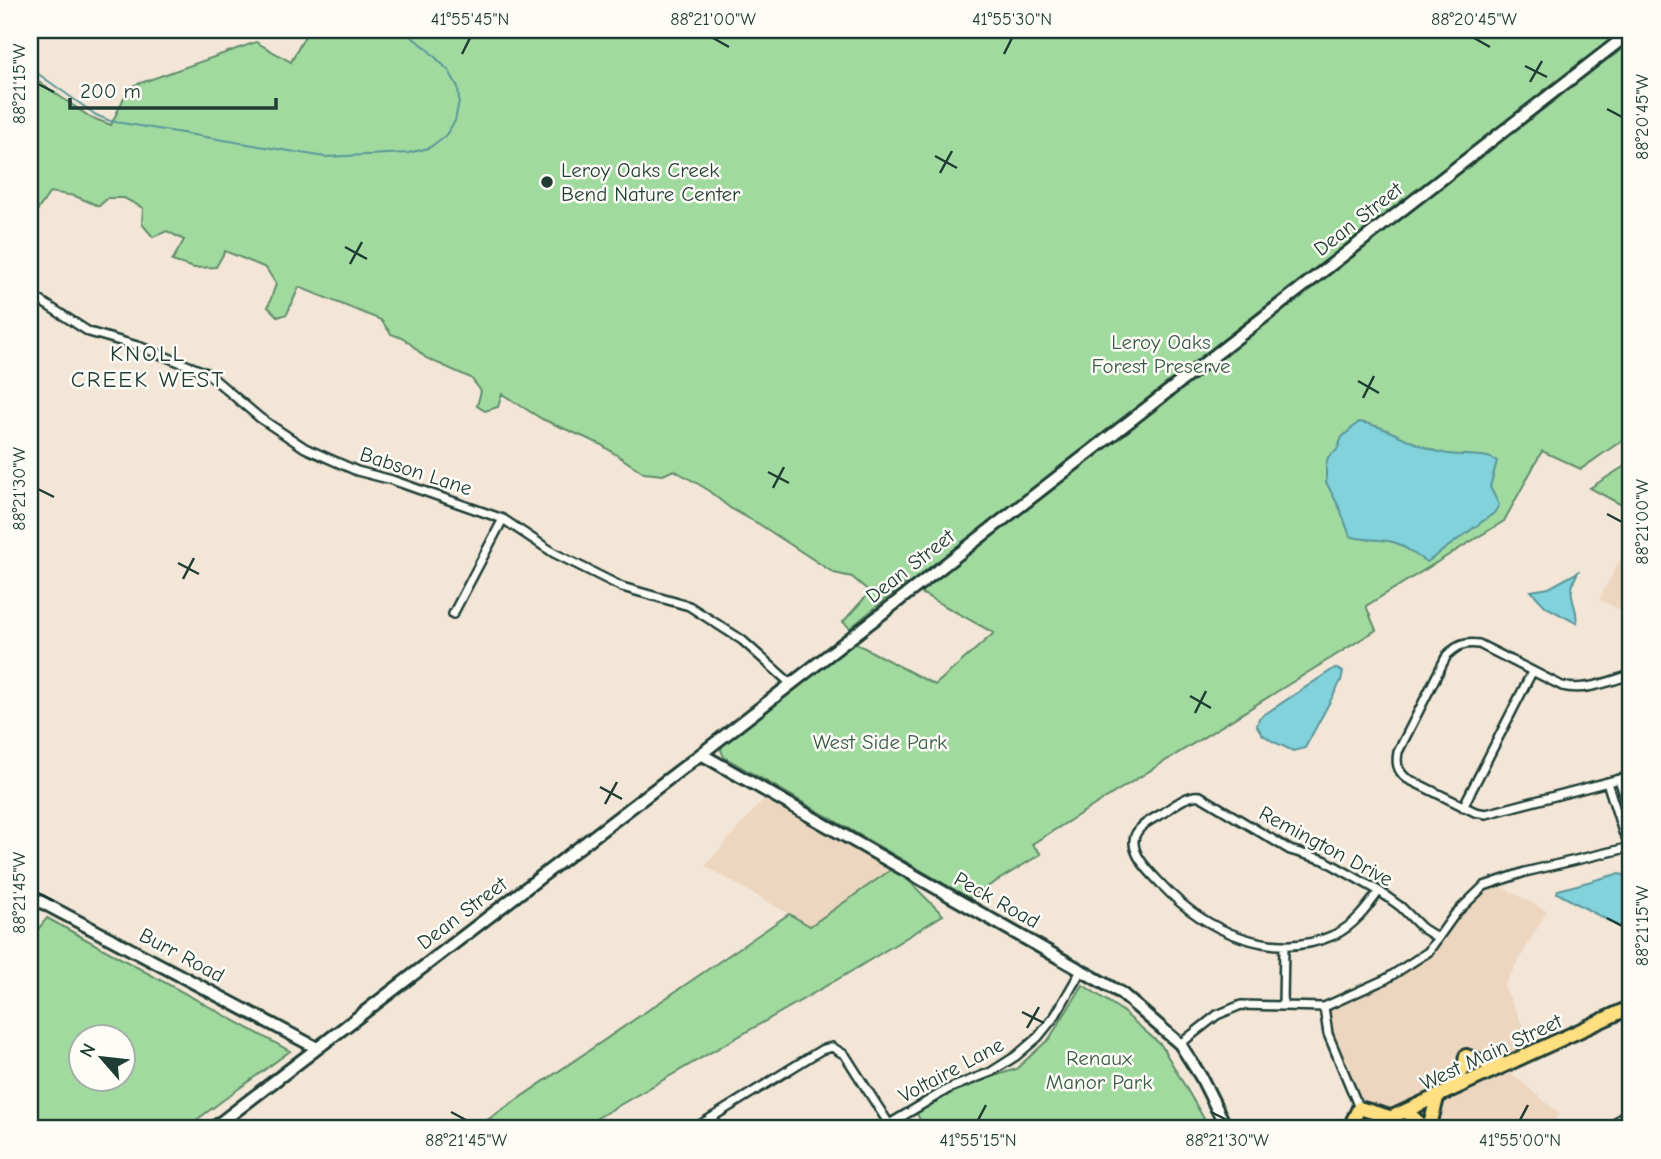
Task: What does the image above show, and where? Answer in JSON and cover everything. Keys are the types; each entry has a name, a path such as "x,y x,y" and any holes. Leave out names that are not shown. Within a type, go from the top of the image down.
{"main road":[{"name":"West Main Street","path":"1366,1129 1631,1007"},
{"path":"1407,1112 1428,1129 1442,1096 1464,1068 1466,1056 1486,1063 1506,1064"},
{"path":"1349,1129 1359,1108 1393,1118"}],"street":[{"name":"Dean Street","path":"212,1129 701,754 1631,32"},
{"name":"Babson Lane","path":"30,294 89,331 141,347 207,373 260,418 305,448 357,471 503,519 554,553 622,587 689,606 743,640 790,683"},
{"path":"453,614 503,519"},
{"path":"1631,675 1573,689 1532,672 1479,644 1458,645 1447,655 1396,760 1400,772 1406,778 1463,807 1486,814 1631,776"},
{"path":"1463,807 1532,672"},
{"name":"Peck Road","path":"701,754 1121,993 1181,1044 1227,1129"},
{"path":"1619,779 1631,817"},
{"path":"1181,1044 1217,1014 1241,1005 1324,1007 1386,979 1428,952 1455,914 1484,886 1525,872 1631,846 1623,832 1607,782"},
{"name":"Remington Drive","path":"1284,945 1255,943 1231,934 1213,925 1174,897 1149,870 1135,849 1133,839 1139,829 1194,795 1200,796 1290,850 1324,860 1379,891 1401,907 1422,928 1438,938"},
{"path":"1283,1004 1284,945 1298,946 1336,934 1360,917 1379,891"},
{"name":"Burr Road","path":"30,896 317,1048"},
{"name":"Voltaire Lane","path":"881,1129 948,1089 991,1072 1016,1056 1038,1037 1055,1016 1082,969"},
{"path":"1324,1007 1328,1034 1359,1108"},
{"path":"693,1129 821,1049 832,1047 845,1055 889,1124"},
{"path":"1610,1129 1631,1108"}],"shaded area":[{"path":"1631,539 1631,616 1599,599"},
{"path":"768,794 895,867 810,926 705,866"},
{"path":"1497,884 1547,911 1504,986 1534,1049 1368,1125 1331,1034 1327,1008 1431,952 1457,916 1483,890"},
{"path":"1506,1069 1560,1114 1546,1129 1378,1129"}],"green space":[{"name":"Leroy Oaks Forest Preserve","path":"308,30 1624,30 1596,51 1610,58 1631,43 1631,434 1581,469 1542,451 1504,521 1366,606 1376,630 1032,844 1041,854 969,898 724,757 721,750 724,742 855,643 935,685 994,633 905,584 850,628 843,622 870,592 852,577 834,573 730,508 705,488 674,470 663,475 644,473 600,444 542,419 502,394 498,407 485,411 477,406 481,391 471,378 426,358 405,339 391,334 381,320 299,287 287,314 278,317 268,307 276,284 266,268 225,251 216,267 194,268 172,261 184,240 167,231 153,237 142,224 143,208 124,198 108,198 99,206 75,196 50,192 33,217 30,217 30,76 90,117 111,125 129,87 256,42 291,62"},
{"path":"1631,462 1631,510 1590,488"},
{"path":"895,867 943,915 852,971 578,1129 474,1129 789,914 810,926"},
{"path":"47,918 290,1051 184,1129 30,1129 30,939"},
{"name":"Renaux Manor Park","path":"1083,985 1121,1010 1161,1045 1210,1129 925,1129 916,1112 949,1091 1016,1069 1049,1039"}],"water":[{"path":"1359,422 1443,453 1485,457 1497,461 1490,487 1499,505 1494,513 1427,562 1393,542 1350,536 1326,482 1326,466 1328,457 1337,450 1342,437"},
{"path":"1578,572 1572,589 1576,623 1546,607 1531,591 1549,588"},
{"path":"1335,668 1343,672 1341,681 1305,748 1293,751 1262,734 1257,726 1259,718"},
{"path":"1617,874 1625,875 1631,883 1631,933 1557,893 1558,890"}],"waterway":[{"path":"30,68 96,115 110,121 325,157 408,153 429,148 445,136 455,121 459,101 458,87 449,71 424,46 402,30"}],"place":[{"name":"Leroy Oaks Creek Bend Nature Center","path":"547,182"}],"district":[{"name":"KNOLL CREEK WEST","path":"148,366"}],"park label":[{"name":"West Side Park","path":"880,742"}]}
